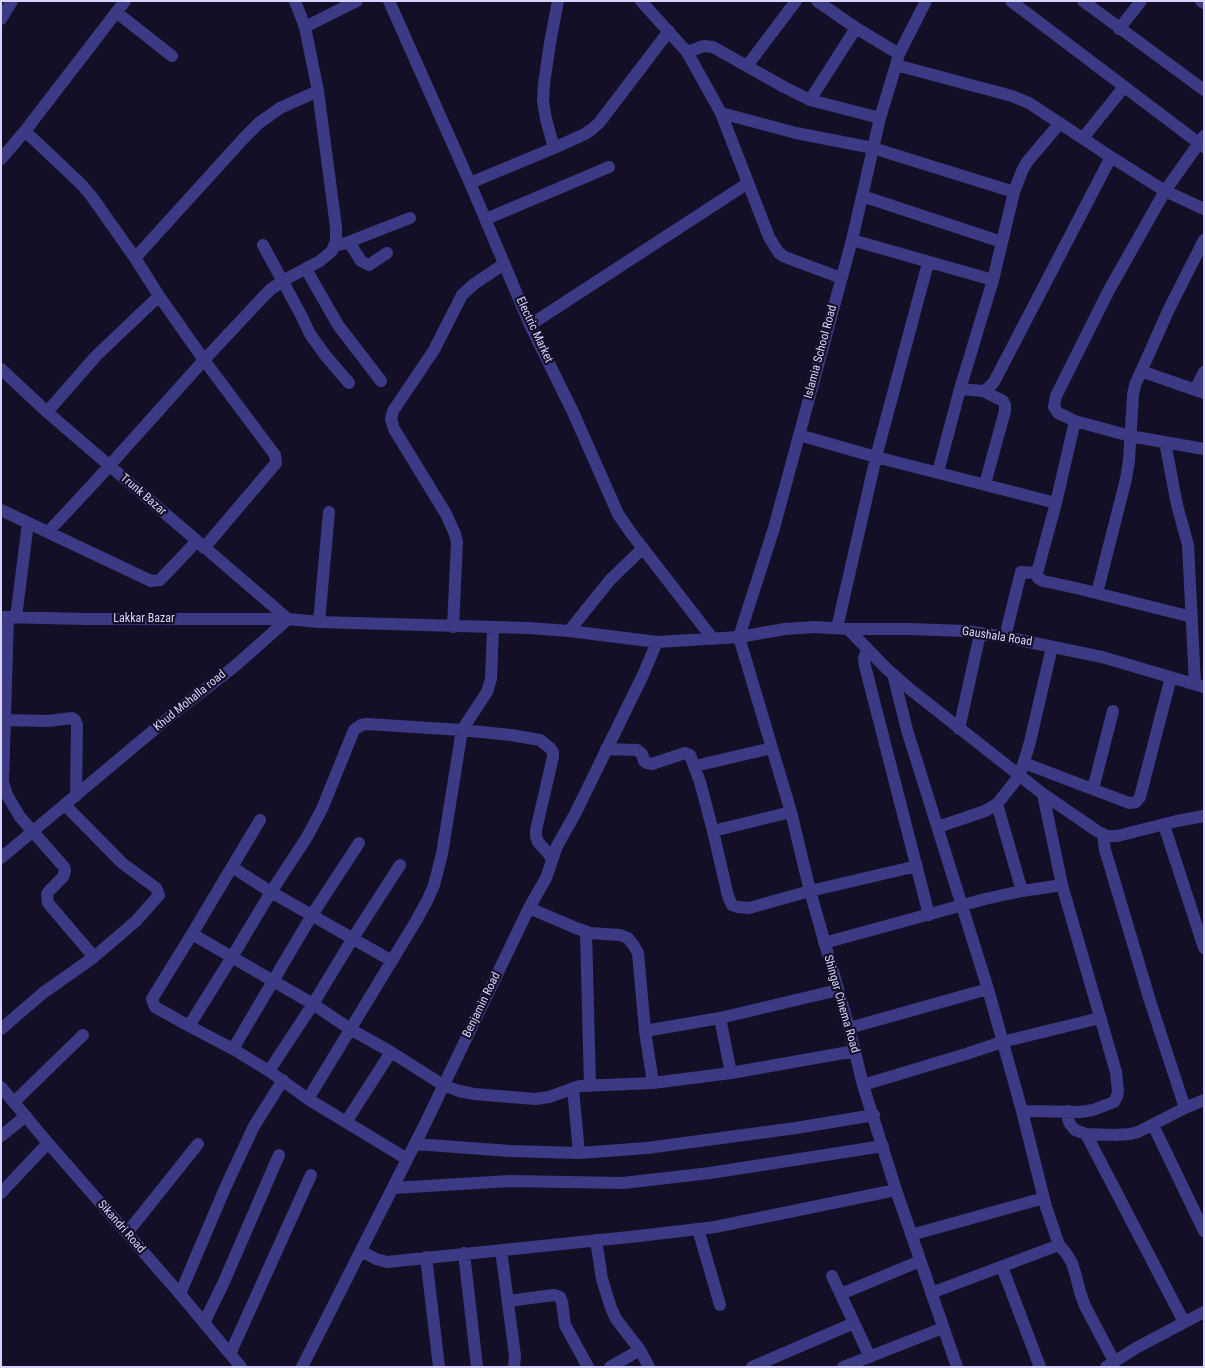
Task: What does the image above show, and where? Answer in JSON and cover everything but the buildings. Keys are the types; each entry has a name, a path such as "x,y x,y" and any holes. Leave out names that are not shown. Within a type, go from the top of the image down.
{"street":[{"path":"1,19 12,1"},
{"path":"1,158 6,142 25,131 124,1"},
{"path":"48,532 263,297 282,282 320,262 332,251 336,242 336,227 318,91 305,27 295,1"},
{"path":"305,27 357,1"},
{"name":"Electric Market","path":"389,1 486,219 530,325 618,514 713,639"},
{"path":"554,148 543,101 550,43 558,1"},
{"path":"642,1 687,52 721,113 769,237 778,253 841,278"},
{"path":"747,66 796,1"},
{"path":"817,1 898,60 1029,102 1165,191 1204,209"},
{"name":"Islamia School Road","path":"739,637 774,528 852,240 880,118 898,60 926,1"},
{"path":"1011,1 1124,87 1202,142 1165,191 1109,290 1054,401 1054,407 1058,412 1075,420 1130,436 1204,449"},
{"path":"1083,1 1204,90"},
{"path":"1119,29 1141,1"},
{"path":"116,12 172,56"},
{"path":"810,100 856,28"},
{"path":"470,183 585,134 599,123 669,31"},
{"path":"687,52 708,46 784,88 810,100 880,118"},
{"path":"1083,138 1124,87"},
{"path":"135,258 244,138 259,124 286,104 318,91"},
{"path":"721,113 796,133 873,148 1014,192"},
{"path":"938,472 960,389 993,280 1014,192 1026,162 1060,123"},
{"path":"1,510 151,581 160,580 200,545 276,463 277,459 204,360 92,197 82,185 25,131"},
{"path":"960,389 983,390 990,387 998,376 1112,157"},
{"path":"486,219 609,167"},
{"path":"530,325 748,183"},
{"path":"862,196 1002,242"},
{"path":"334,246 410,218"},
{"path":"852,240 993,280"},
{"path":"1097,593 1126,479 1135,385 1169,309 1204,240"},
{"path":"349,242 361,262 369,265 387,253"},
{"path":"262,245 310,334 325,356 349,383"},
{"path":"928,263 876,457 842,628 911,690 959,728 1022,769 1044,794 1102,834 1112,837 1204,816"},
{"path":"453,626 457,542 455,534 446,514 394,429 391,419 393,411 434,350 462,294 504,264"},
{"path":"306,269 338,325 381,381"},
{"path":"47,412 96,356 159,296"},
{"name":"Trunk Bazar","path":"1,369 47,412 288,619"},
{"path":"1141,371 1200,392 1204,372"},
{"path":"983,390 1003,401 1005,411 985,484"},
{"path":"1075,420 1056,503 1037,572 1038,578 1043,582 1097,593 1192,617"},
{"path":"799,435 876,457 1056,503"},
{"path":"1166,442 1177,505 1188,545 1192,617 1200,685"},
{"path":"288,619 319,622 329,512"},
{"path":"28,523 8,617 2,782 10,802 20,817 64,867 65,875 47,894 48,903 94,957"},
{"path":"569,630 610,580 643,548"},
{"path":"1006,637 1021,572 1037,572"},
{"name":"Lakkar Bazar","path":"8,617 288,619"},
{"name":"Khud Mohalla road","path":"1,858 172,714 235,666 288,619"},
{"name":"Gaushala Road","path":"319,622 569,630 657,642 739,637 815,627 966,631 1006,637 1102,658 1200,685"},
{"path":"308,1099 416,921 434,885 442,854 462,730 487,692 492,673 493,628"},
{"path":"959,728 980,634"},
{"name":"Shingar Cinema Road","path":"739,637 791,812 810,891 864,1085 896,1190 957,1367"},
{"name":"Benjamin Road","path":"302,1367 415,1144 546,878 557,846 575,814 643,675 657,642"},
{"path":"938,827 985,811 996,804 1022,769 1052,647"},
{"path":"867,649 864,659 865,666 929,915"},
{"path":"893,674 907,730 963,904 988,989 1046,1207 1059,1245 1072,1263 1085,1306 1110,1364 1204,1312"},
{"path":"1022,769 1093,789 1129,803 1138,800 1172,677"},
{"path":"1093,789 1113,712"},
{"path":"5,720 48,721 72,718 75,720 78,725 76,796"},
{"path":"189,1026 307,837 316,821 354,730 357,728 366,724 462,730 540,740 550,748 553,752 553,757 536,836 538,842 552,859"},
{"path":"695,766 772,748"},
{"path":"606,749 637,750 642,754 644,761 652,764 684,752 692,757 713,831 728,896 732,905 749,908 810,891 917,866"},
{"path":"1022,1111 1080,1112 1098,1109 1114,1102 1118,1091 1116,1072 1062,885 1044,794"},
{"path":"996,804 1022,891"},
{"path":"1,1030 43,993 94,957 136,921 158,898 159,893 156,888 122,863 65,805"},
{"path":"713,831 791,812"},
{"path":"260,820 152,999 152,1002 155,1007 269,1071 308,1099 406,1159"},
{"path":"1164,825 1204,948"},
{"path":"1102,834 1128,928 1185,1108"},
{"path":"232,1050 312,916 359,843"},
{"path":"269,1071 400,865"},
{"path":"232,867 271,892 392,961"},
{"path":"824,943 963,904 1022,891 1062,885"},
{"path":"530,908 586,931 628,938 634,946 638,953 645,1031 653,1083"},
{"path":"586,931 590,1086"},
{"path":"192,934 313,1004 350,1029 443,1085 474,1094 535,1099 549,1097 573,1088 653,1083 731,1073 855,1051"},
{"path":"849,1028 988,989"},
{"path":"645,1031 720,1018 838,990"},
{"path":"720,1018 731,1073"},
{"path":"864,1085 1002,1042 1100,1018"},
{"path":"14,1102 83,1036"},
{"path":"346,1122 391,1052"},
{"path":"180,1294 254,1126 283,1080"},
{"name":"Sikandri Road","path":"1,1087 241,1367"},
{"path":"573,1088 578,1153"},
{"path":"1068,1111 1068,1119 1072,1128 1078,1132 1114,1135 1130,1134 1153,1125 1185,1108 1203,1103"},
{"path":"415,1144 510,1151 578,1153 647,1148 796,1128 874,1115"},
{"path":"1,1136 26,1116"},
{"path":"1153,1125 1203,1229"},
{"path":"1086,1134 1184,1322"},
{"path":"1,1193 48,1143"},
{"path":"127,1233 198,1144"},
{"path":"392,1188 510,1181 623,1183 710,1173 883,1146"},
{"path":"204,1323 279,1155"},
{"path":"230,1354 312,1175"},
{"path":"360,1251 387,1262 698,1229 896,1190"},
{"path":"912,1235 1044,1198"},
{"path":"698,1229 720,1305"},
{"path":"596,1240 602,1279 611,1308 616,1319 640,1350 649,1367"},
{"path":"931,1293 1059,1245"},
{"path":"501,1250 515,1356 514,1367"},
{"path":"464,1254 477,1367"},
{"path":"426,1257 440,1367"},
{"path":"841,1294 920,1261"},
{"path":"1002,1267 1040,1367"},
{"path":"832,1276 870,1357"},
{"path":"508,1301 554,1295 560,1297 565,1325 588,1367"},
{"path":"752,1367 854,1323"},
{"path":"843,1367 943,1328"},
{"path":"610,1367 640,1350"}]}
